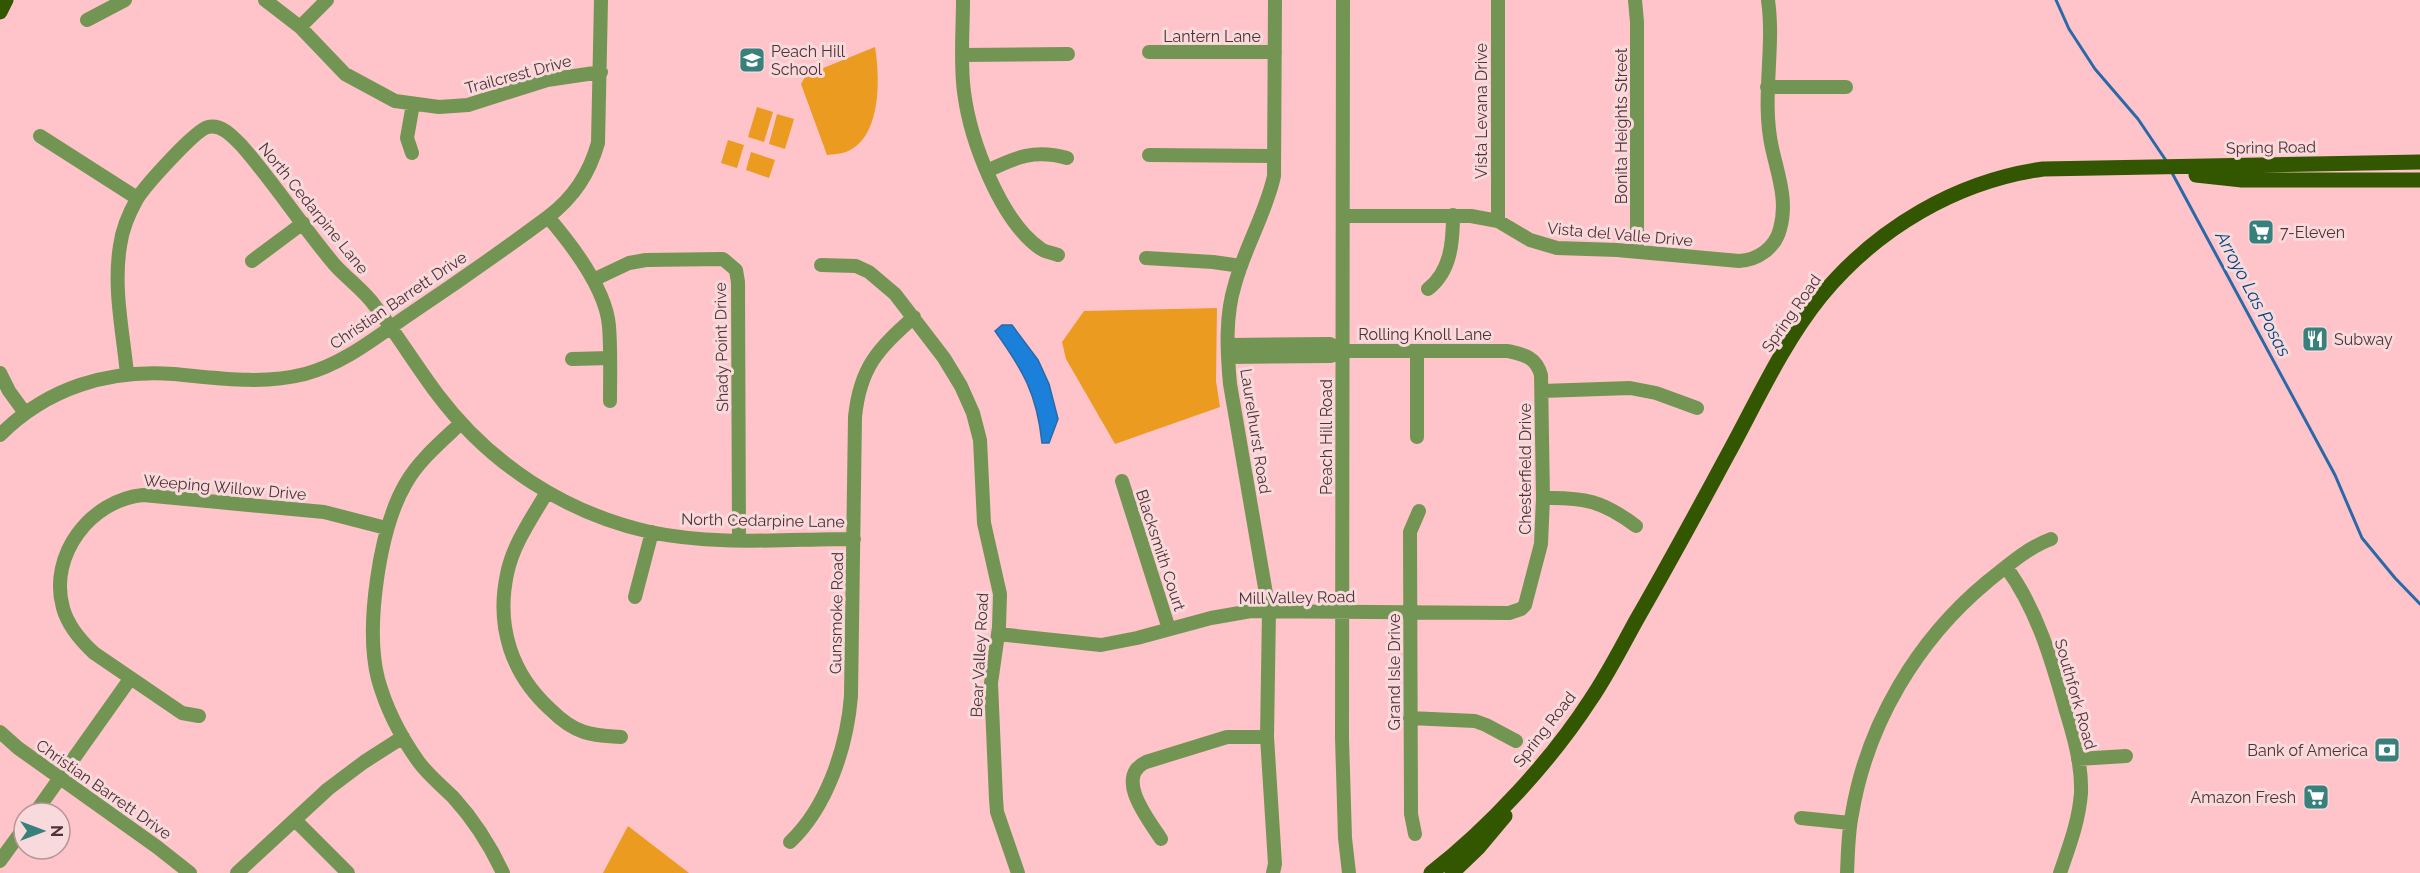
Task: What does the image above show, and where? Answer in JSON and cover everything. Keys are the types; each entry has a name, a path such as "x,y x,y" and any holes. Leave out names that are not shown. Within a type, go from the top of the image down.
{"main road":[{"path":"0,12 6,0"},
{"name":"Spring Road","path":"1431,873 1452,856 1532,775 1581,714 1665,570 1771,373 1821,296 1882,238 1916,214 1956,193 1989,180 2043,169 2189,171 2420,162"},
{"name":"Spring Road","path":"1452,873 1479,847 1536,780 1577,731 1599,699 1692,536 1784,365 1810,326 1866,262 1918,221 1976,192 2046,176 2126,171"},
{"name":"Spring Road","path":"2189,171 2242,180 2420,180"}],"street":[{"path":"87,20 125,0"},
{"name":"Trailcrest Drive","path":"264,0 300,27 345,74 387,98 413,104 439,107 468,105 547,80 601,72"},
{"path":"300,27 327,0"},
{"name":"Christian Barrett Drive","path":"0,435 25,413 53,396 86,382 147,373 250,380 275,379 326,367 391,328 548,217 576,190 592,164 598,143 601,0"},
{"path":"963,0 963,88 968,114 987,171 999,199 1023,231 1042,250 1058,255"},
{"name":"Laurelhurst Road","path":"1273,873 1275,864 1268,737 1269,611 1230,384 1228,351 1230,301 1270,194 1274,176 1275,0"},
{"name":"Peach Hill Road","path":"1343,0 1342,738 1345,838 1349,873"},
{"name":"Vista Levana Drive","path":"1498,0 1498,221"},
{"name":"Bonita Heights Street","path":"1635,0 1637,22 1637,252"},
{"name":"Vista del Valle Drive","path":"1344,216 1471,216 1498,221 1530,240 1557,248 1739,261 1753,259 1767,250 1779,233 1783,198 1781,179 1770,135 1767,87 1768,0"},
{"name":"Lantern Lane","path":"1149,52 1275,52"},
{"path":"963,55 1068,54"},
{"path":"1767,87 1845,87"},
{"path":"412,153 407,138 413,104"},
{"name":"North Cedarpine Lane","path":"128,374 117,271 124,227 137,198 173,158 204,128 220,128 229,134 259,166 334,264 374,303 438,395 461,423 488,450 547,492 603,518 652,532 686,537 739,540 854,538"},
{"path":"40,136 137,198"},
{"path":"987,171 1024,155 1053,154 1067,158"},
{"path":"1149,155 1274,156"},
{"path":"1428,289 1443,274 1447,263 1453,230 1453,215"},
{"path":"548,217 593,280 607,316 610,401"},
{"path":"252,261 303,223"},
{"name":"Shady Point Drive","path":"593,280 630,263 667,258 723,259 736,270 738,282 739,540"},
{"path":"1146,258 1214,262 1241,267"},
{"name":"Bear Valley Road","path":"820,265 847,264 869,272 896,294 961,386 977,426 980,440 984,523 1000,594 998,634 991,683 997,812 1018,873"},
{"name":"Gunsmoke Road","path":"790,842 806,827 821,799 847,729 851,696 855,417 861,382 873,357 881,347 914,317"},
{"name":"Rolling Knoll Lane","path":"1228,351 1330,344 1342,351 1508,351"},
{"path":"1417,351 1417,437"},
{"name":"Chesterfield Drive","path":"1508,351 1524,354 1538,365 1541,375 1543,498 1541,544 1525,605"},
{"path":"572,359 610,358"},
{"path":"0,373 9,391 25,413"},
{"path":"1542,391 1630,388 1656,393 1697,408"},
{"path":"461,423 416,468 394,507 386,528 376,603 374,653 380,685 403,737 426,771 478,827 503,873"},
{"name":"Blacksmith Court","path":"1122,481 1169,629"},
{"path":"547,492 522,535 507,572 502,603 508,645 523,679 555,714 586,733 621,737"},
{"name":"Weeping Willow Drive","path":"199,716 182,714 130,679 83,642 70,623 63,605 62,572 69,548 88,520 111,504 133,496 158,496 324,512 386,528"},
{"path":"1543,498 1580,498 1593,501 1612,509 1636,526"},
{"name":"Grand Isle Drive","path":"1415,834 1411,814 1410,532 1419,511"},
{"path":"635,597 652,532"},
{"path":"1847,873 1850,823 1871,746 1903,678 1954,613 2006,567 2040,543 2051,539"},
{"name":"Southfork Road","path":"2006,567 2028,603 2039,627 2062,695 2078,759 2081,792 2077,820 2060,873"},
{"name":"Mill Valley Road","path":"998,634 1101,645 1240,612 1509,613 1525,605"},
{"path":"43,801 130,679"},
{"path":"1410,718 1474,721 1486,724 1516,741"},
{"name":"Christian Barrett Drive","path":"0,732 190,873"},
{"path":"1161,839 1138,803 1133,779 1135,768 1146,762 1227,736 1268,737"},
{"path":"237,873 352,771 403,737"},
{"path":"2078,759 2126,756"},
{"path":"1802,818 1850,823"},
{"path":"295,820 348,873"},
{"path":"0,861 12,844"}],"shaded area":[{"path":"875,47 878,90 872,121 858,145 846,152 827,155 801,84 806,75"},
{"path":"757,107 773,112 764,142 748,137"},
{"path":"777,114 794,119 785,149 769,144"},
{"path":"728,140 744,145 737,168 721,163"},
{"path":"751,152 775,160 769,178 746,170"},
{"path":"1217,308 1216,381 1220,407 1115,444 1066,359 1062,342 1084,311"},
{"path":"628,826 689,873 603,873"}],"water":[{"path":"1002,325 1012,325 1038,360 1049,384 1058,419 1049,443 1042,443 1036,410 1027,383 995,331"}],"waterway":[{"name":"Arroyo Las Posas","path":"2056,0 2069,29 2095,69 2138,119 2167,162"},
{"name":"Arroyo Las Posas","path":"2171,171 2335,475 2362,538 2420,604"}],"place":[{"name":"Peach Hill School","path":"752,60"},
{"name":"7-Eleven","path":"2261,232"},
{"name":"Subway","path":"2315,339"},
{"name":"Bank of America","path":"2387,750"},
{"name":"Amazon Fresh","path":"2316,797"}]}
